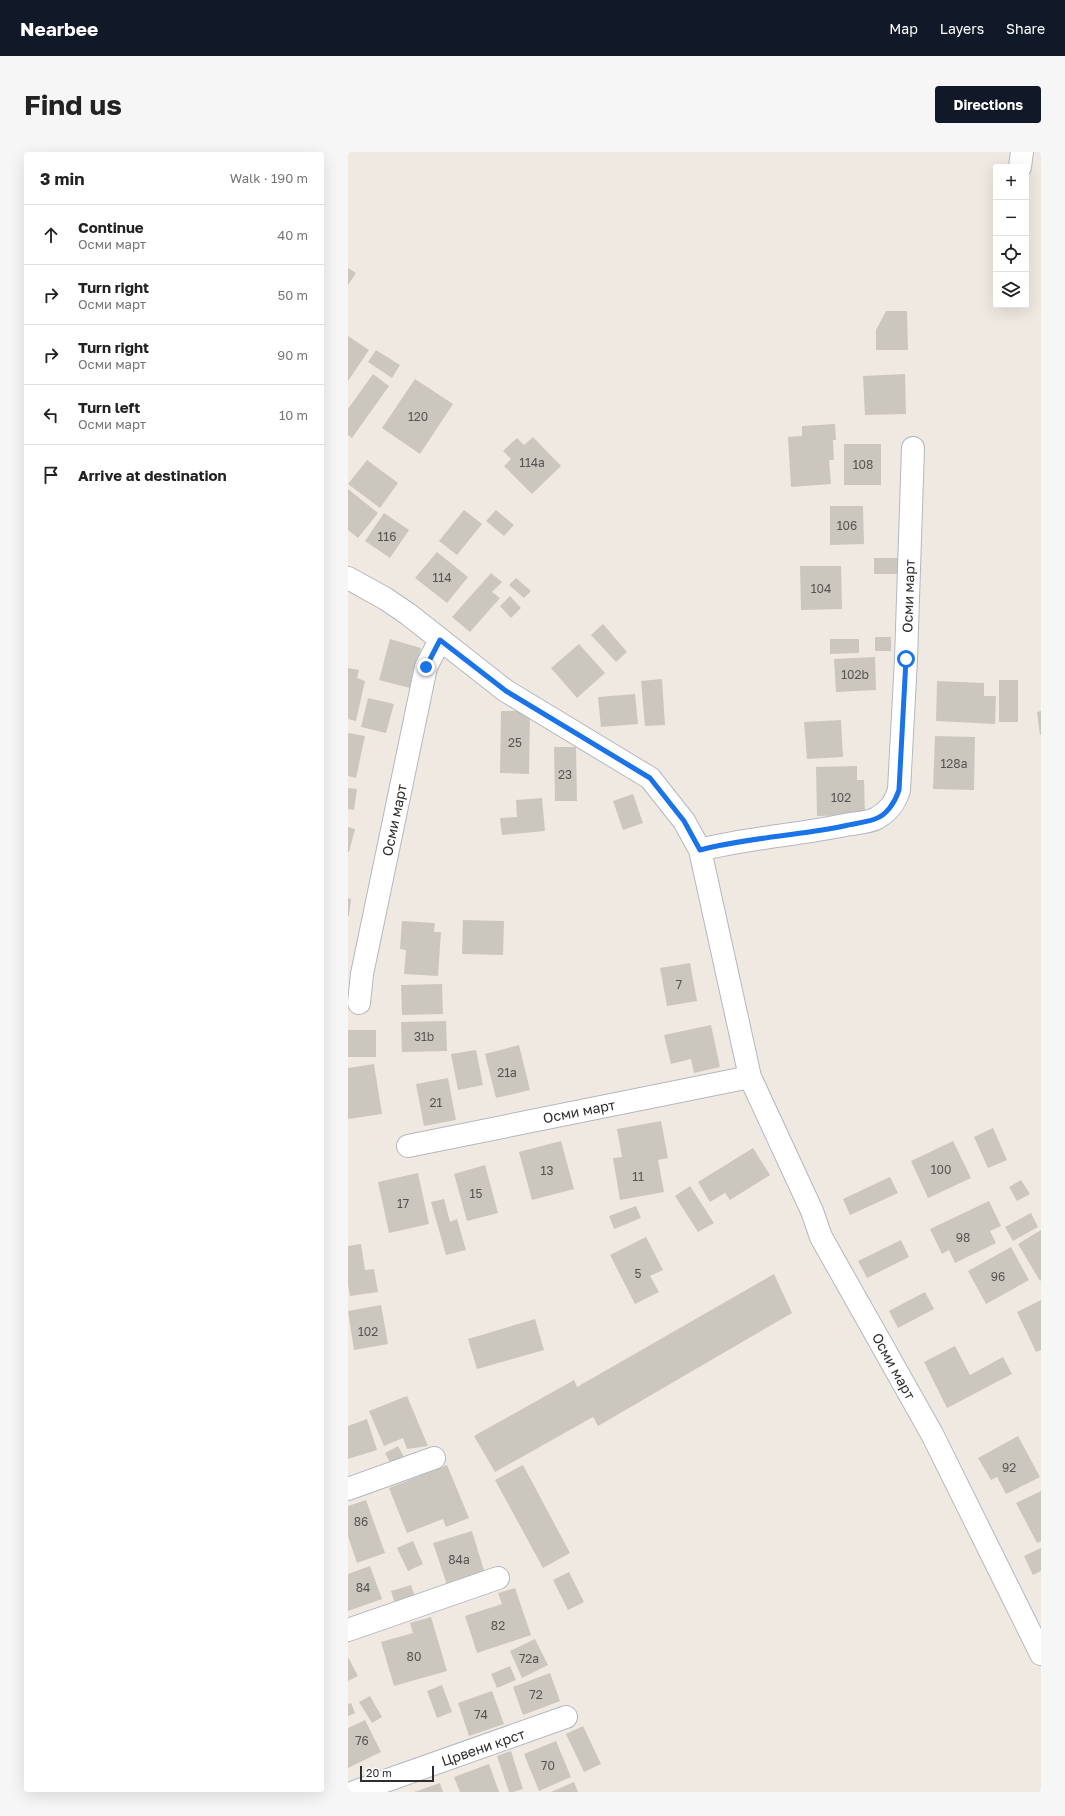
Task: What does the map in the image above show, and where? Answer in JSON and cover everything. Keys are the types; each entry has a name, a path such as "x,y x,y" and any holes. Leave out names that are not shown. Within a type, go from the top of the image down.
{"street":[{"path":"1020,164 1022,152"},
{"name":"Осми март","path":"700,850 723,844 810,832 876,819 890,808 896,800 899,790 906,659 913,448"},
{"name":"Осми март","path":"348,578 386,599 506,691 650,778 684,821 700,850 750,1077 812,1211 821,1237 932,1434 1041,1654"},
{"name":"Осми март","path":"359,1003 362,974 426,667 440,640"},
{"name":"Осми март","path":"408,1146 750,1077"},
{"path":"348,1489 434,1458"},
{"path":"348,1630 498,1578"},
{"name":"Црвени крст","path":"354,1792 566,1717"}],"building":[{"path":"348,268 356,273 348,285"},
{"path":"886,311 907,311 908,350 876,350 876,330"},
{"path":"348,336 369,350 348,381"},
{"path":"376,350 400,365 392,378 368,362"},
{"path":"373,374 389,386 352,438 348,435 348,409"},
{"path":"905,374 906,414 865,415 863,376"},
{"path":"415,379 453,404 420,454 382,428"},
{"path":"835,424 836,440 833,440 834,460 829,460 831,484 791,487 788,437 802,436 802,426"},
{"path":"533,437 561,466 532,494 504,466 511,459 503,451 517,438 524,445"},
{"path":"844,444 881,444 881,485 844,485"},
{"path":"367,460 398,483 380,508 348,484"},
{"path":"348,489 378,513 358,538 348,530"},
{"path":"830,506 863,506 864,544 830,545"},
{"path":"464,510 482,524 457,555 439,541"},
{"path":"496,510 514,525 504,536 486,521"},
{"path":"384,513 409,530 390,558 365,541"},
{"path":"437,552 468,577 447,603 415,578"},
{"path":"874,558 900,558 901,574 874,574"},
{"path":"800,566 841,566 842,609 801,610"},
{"path":"491,573 502,582 492,592 500,598 470,632 452,617"},
{"path":"516,578 531,591 524,598 509,585"},
{"path":"510,596 521,608 511,618 500,606"},
{"path":"603,624 627,652 616,662 591,635"},
{"path":"875,637 891,637 891,651 875,651"},
{"path":"390,639 421,648 410,688 379,680"},
{"path":"830,639 859,639 859,653 830,654"},
{"path":"579,644 605,673 577,698 551,668"},
{"path":"875,657 876,690 836,692 834,659"},
{"path":"348,668 359,670 357,678 365,681 356,721 348,719"},
{"path":"662,679 665,725 645,726 641,681"},
{"path":"999,680 1018,680 1018,722 999,722"},
{"path":"937,681 984,683 984,696 996,696 995,724 936,721"},
{"path":"635,694 638,724 601,727 598,697"},
{"path":"368,698 394,704 386,733 361,727"},
{"path":"501,711 530,711 529,774 500,773"},
{"path":"1041,711 1041,735 1040,735 1037,712"},
{"path":"841,720 843,757 807,759 804,722"},
{"path":"348,733 365,736 356,778 348,776"},
{"path":"935,736 975,737 974,790 933,789"},
{"path":"554,747 576,747 577,801 555,801"},
{"path":"857,766 857,780 864,780 865,815 817,816 816,767"},
{"path":"348,788 357,789 354,810 348,809"},
{"path":"633,794 643,823 623,830 613,801"},
{"path":"542,798 545,831 502,835 500,818 517,817 516,800"},
{"path":"348,827 355,829 349,852 348,852"},
{"path":"348,898 351,899 349,916 348,916"},
{"path":"463,920 504,921 503,955 462,954"},
{"path":"402,921 435,923 434,932 441,932 438,976 404,974 406,950 400,949"},
{"path":"690,963 697,1001 667,1006 660,968"},
{"path":"442,984 443,1014 402,1015 401,985"},
{"path":"446,1021 447,1051 402,1052 401,1022"},
{"path":"711,1025 720,1067 694,1073 691,1059 671,1064 664,1035"},
{"path":"348,1030 376,1030 376,1057 348,1057"},
{"path":"519,1045 530,1090 496,1098 485,1054"},
{"path":"476,1050 483,1085 458,1090 451,1054"},
{"path":"374,1064 382,1114 348,1119 348,1068"},
{"path":"448,1078 456,1120 424,1126 416,1084"},
{"path":"661,1121 668,1158 658,1160 664,1192 620,1200 613,1158 622,1157 617,1129"},
{"path":"993,1128 1007,1160 988,1168 974,1137"},
{"path":"561,1141 574,1189 532,1200 519,1152"},
{"path":"953,1141 971,1178 928,1198 911,1161"},
{"path":"753,1148 770,1175 730,1200 725,1193 710,1202 698,1182"},
{"path":"485,1165 498,1213 467,1221 454,1174"},
{"path":"418,1173 429,1224 389,1233 378,1182"},
{"path":"890,1177 898,1193 850,1215 843,1199"},
{"path":"1021,1180 1030,1194 1017,1201 1009,1187"},
{"path":"690,1186 714,1223 698,1232 675,1196"},
{"path":"444,1199 450,1222 457,1219 466,1250 446,1255 431,1202"},
{"path":"989,1201 1001,1226 990,1231 996,1243 955,1263 949,1250 942,1254 930,1229"},
{"path":"636,1206 641,1218 614,1229 609,1216"},
{"path":"1031,1213 1038,1227 1013,1241 1005,1227"},
{"path":"1041,1230 1041,1280 1040,1281 1018,1244"},
{"path":"646,1237 663,1270 650,1276 659,1292 635,1304 610,1255"},
{"path":"901,1240 909,1257 867,1278 858,1261"},
{"path":"361,1244 365,1270 374,1269 378,1292 350,1296 348,1284 348,1246"},
{"path":"1011,1247 1029,1280 986,1304 968,1271"},
{"path":"774,1274 792,1313 598,1426 593,1417 495,1472 474,1436 574,1380 577,1387"},
{"path":"925,1292 934,1309 898,1328 889,1311"},
{"path":"1041,1300 1041,1350 1036,1352 1017,1312"},
{"path":"381,1305 388,1344 354,1350 348,1311"},
{"path":"535,1319 544,1350 477,1369 468,1339"},
{"path":"955,1346 970,1375 1003,1357 1012,1374 947,1408 924,1362"},
{"path":"407,1396 428,1446 407,1449 403,1438 384,1446 369,1411"},
{"path":"367,1419 377,1450 348,1459 348,1426"},
{"path":"1018,1436 1040,1477 1006,1494 997,1477 991,1480 978,1458"},
{"path":"398,1446 404,1457 391,1464 385,1453"},
{"path":"447,1465 469,1518 446,1527 443,1519 407,1533 389,1488"},
{"path":"523,1465 570,1553 543,1568 495,1480"},
{"path":"1041,1491 1041,1541 1037,1543 1016,1503"},
{"path":"366,1500 385,1553 357,1563 348,1536 348,1506"},
{"path":"472,1531 485,1574 447,1585 433,1543"},
{"path":"413,1541 423,1564 408,1571 397,1548"},
{"path":"1041,1548 1041,1571 1033,1575 1024,1556"},
{"path":"370,1566 382,1599 348,1611 348,1574"},
{"path":"569,1572 584,1602 568,1610 553,1580"},
{"path":"411,1585 415,1597 395,1604 391,1591"},
{"path":"515,1588 531,1635 477,1653 465,1616 502,1604 498,1593"},
{"path":"431,1617 447,1671 394,1686 381,1642 413,1633 410,1623"},
{"path":"535,1639 548,1665 522,1678 510,1651"},
{"path":"348,1657 358,1676 348,1681"},
{"path":"510,1666 516,1680 497,1688 491,1674"},
{"path":"550,1673 560,1701 523,1715 513,1687"},
{"path":"442,1685 452,1712 437,1718 427,1691"},
{"path":"492,1691 504,1724 469,1736 458,1703"},
{"path":"370,1696 382,1717 372,1723 359,1702"},
{"path":"351,1703 355,1713 348,1716 348,1704"},
{"path":"365,1720 381,1752 348,1768 348,1728"},
{"path":"583,1726 601,1764 584,1772 566,1734"},
{"path":"556,1741 571,1777 539,1791 524,1754"},
{"path":"511,1751 523,1789 509,1792 497,1756"},
{"path":"489,1764 499,1792 460,1792 454,1777"},
{"path":"574,1782 578,1792 551,1792"},
{"path":"440,1783 443,1792 414,1792"}],"route":[{"path":"426,667 440,640 506,691 580,734 650,778 684,821 700,850 723,844 810,832 876,819 890,808 896,800 899,790 906,659"}]}
